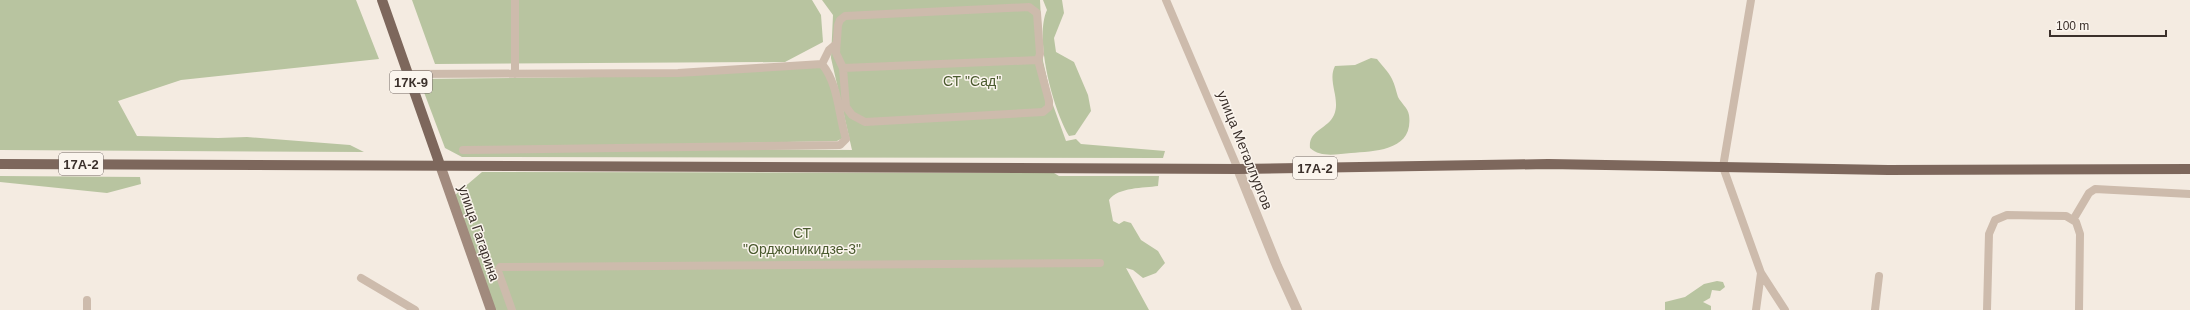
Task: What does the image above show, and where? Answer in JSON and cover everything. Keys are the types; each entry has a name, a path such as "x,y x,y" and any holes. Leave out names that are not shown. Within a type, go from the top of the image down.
{"main road":[{"name":"17К-9","path":"382,0 440,165"},
{"name":"17А-2","path":"0,164 1238,169 1548,164 1888,170 2190,169"},
{"name":"улица Гагарина","path":"440,165 491,310"}],"street":[{"path":"515,0 515,74"},
{"name":"улица Металлургов","path":"1166,0 1238,169 1277,266 1297,310"},
{"path":"1751,0 1723,167 1762,273 1785,310"},
{"path":"1029,7 1037,13 1040,54 1038,60 1049,100 1049,107 1043,112 866,122 852,115 846,107 843,68 836,53 836,44 840,20 845,16 1029,7"},
{"path":"822,64 829,50 836,44"},
{"path":"843,68 1038,60"},
{"path":"408,74 678,73 822,64"},
{"path":"463,150 840,145 846,139 840,122 835,91 829,73 822,64"},
{"path":"2073,220 2089,193 2095,189 2190,194"},
{"path":"1987,310 1989,234 1995,220 2007,215 2066,216 2076,222 2080,234 2079,310"},
{"path":"512,310 498,271 500,267 1100,263"},
{"path":"1756,310 1762,273"},
{"path":"1875,310 1879,276"},
{"path":"361,278 415,310"},
{"path":"87,300 87,310"}],"green space":[{"path":"0,0 356,0 379,59 181,80 118,101 137,136 218,138 247,137 350,145 364,152 0,150"},
{"path":"412,0 812,0 821,15 823,42 785,62 435,64"},
{"name":"СТ \"Сад\"","path":"822,0 1040,0 1043,61 1053,105 1066,141 1076,139 1081,144 1165,151 1163,158 462,157 445,148 419,79 678,76 820,67 829,81 835,100 843,138 837,141 542,147 852,150 831,58 833,15"},
{"path":"1043,0 1062,0 1064,13 1054,38 1056,52 1074,62 1088,95 1091,111 1075,135 1069,136 1063,124 1047,74 1043,38 1044,22 1047,10"},
{"path":"1371,58 1377,59 1389,74 1398,97 1408,112 1409,127 1405,136 1391,147 1381,150 1329,155 1314,151 1310,148 1312,137 1331,120 1336,109 1332,78 1335,66 1355,65"},
{"name":"СТ \"Орджоникидзе-3\"","path":"482,172 1054,173 1059,176 1159,176 1158,186 1125,190 1113,196 1109,200 1113,221 1119,224 1124,221 1131,223 1141,240 1158,251 1165,263 1156,273 1143,278 1133,270 1126,268 1149,310 494,310 455,195"},
{"path":"0,176 140,177 141,184 107,193 0,182"},
{"path":"1717,281 1723,282 1725,287 1720,291 1712,290 1710,298 1703,302 1711,306 1711,310 1665,310 1665,302 1685,297 1704,284"}]}
